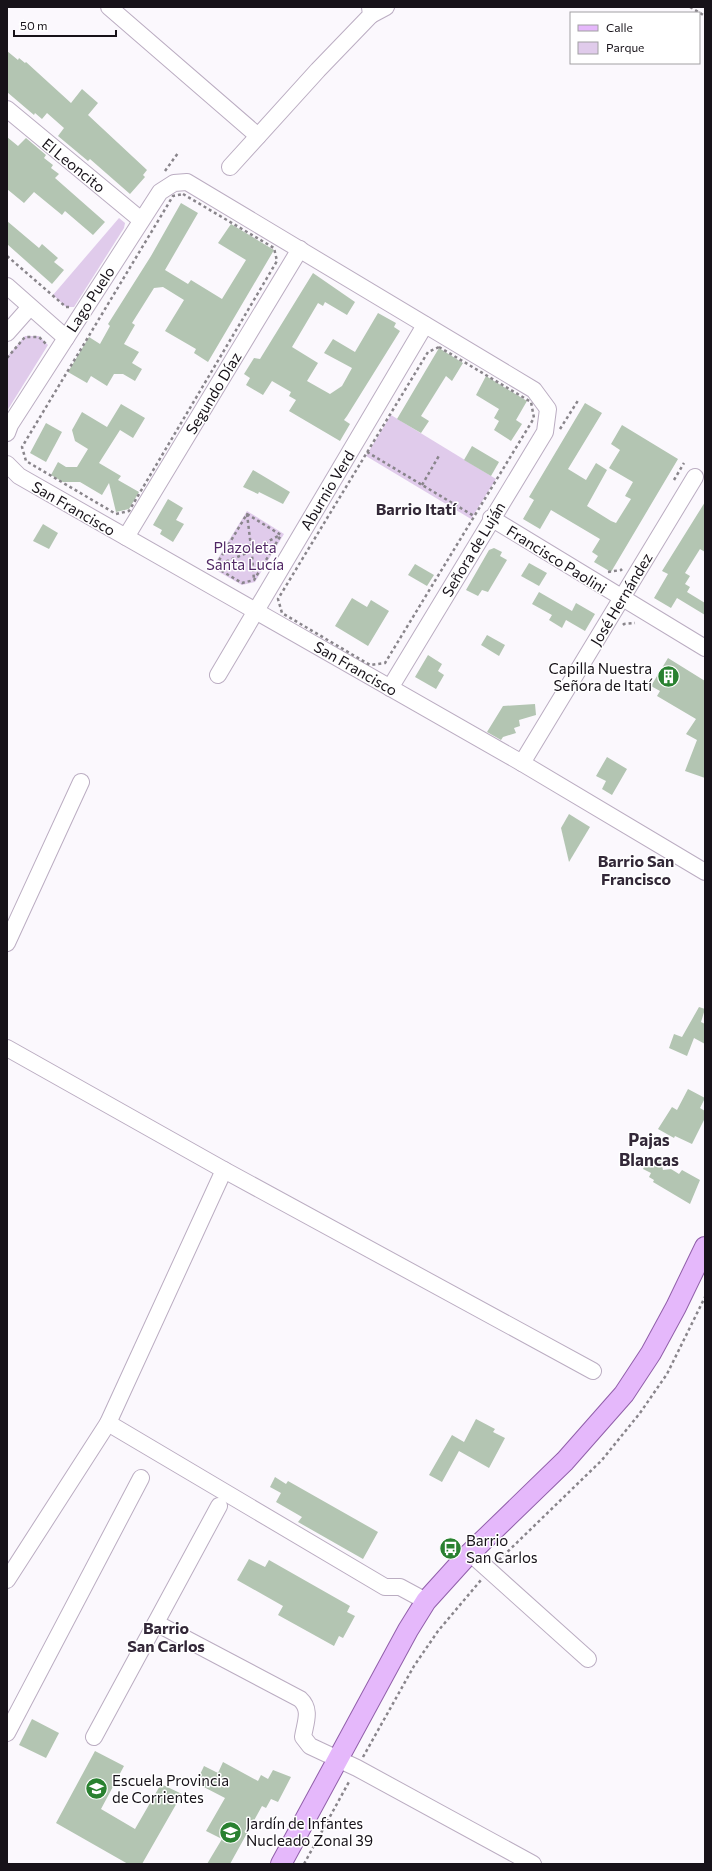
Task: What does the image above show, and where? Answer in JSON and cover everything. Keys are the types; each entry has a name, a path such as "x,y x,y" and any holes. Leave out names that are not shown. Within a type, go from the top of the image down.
{"main road":[{"path":"281,1864 408,1630 426,1601 470,1553 564,1461 624,1394 651,1353 676,1307 705,1247"}],"street":[{"path":"109,7 258,136"},
{"path":"230,167 371,11 386,7"},
{"name":"El Leoncito","path":"7,109 141,220"},
{"name":"Lago Puelo","path":"7,433 10,425 141,220 160,192 174,183 187,182 300,249"},
{"path":"300,249 425,326"},
{"name":"Segundo Díaz","path":"126,537 300,249"},
{"path":"7,286 66,338"},
{"path":"7,333 30,307"},
{"name":"Señora de Luján","path":"390,688 545,432 548,409 534,390 425,326"},
{"name":"Aburnio Verd","path":"218,675 255,610 425,326"},
{"name":"San Francisco","path":"7,464 19,476 522,763 705,872"},
{"name":"José Hernández","path":"522,763 695,477"},
{"name":"Francisco Paolini","path":"492,518 705,648"},
{"path":"7,943 81,782"},
{"path":"7,1048 224,1170 593,1371"},
{"path":"7,1580 108,1423 224,1170"},
{"path":"108,1423 385,1587 400,1587 426,1601"},
{"path":"7,1733 141,1478"},
{"path":"94,1738 219,1506"},
{"path":"470,1553 588,1659"},
{"path":"156,1623 300,1699 307,1709 303,1737 310,1746 338,1758 533,1864"}],"path":[{"path":"160,177 178,153"},
{"path":"183,194 274,248 277,261 129,511 116,514 26,462 22,448 173,196 183,194"},
{"path":"7,256 66,307 74,307"},
{"path":"7,358 25,337 39,337 47,345"},
{"path":"439,347 531,402 534,418 386,662 370,665 282,613 278,600 367,452 428,352 439,347"},
{"path":"558,433 579,399"},
{"path":"367,452 474,516"},
{"path":"422,485 440,454"},
{"path":"672,483 684,463"},
{"path":"247,514 282,535"},
{"path":"247,514 254,553 252,555 254,580"},
{"path":"215,567 247,514"},
{"path":"215,567 247,553 248,549 282,535"},
{"path":"209,566 242,585 255,582 282,535"},
{"path":"215,567 242,583 254,580 282,535"},
{"path":"247,553 252,555"},
{"path":"602,569 608,573 620,570 624,564"},
{"path":"620,630 624,624 637,623"}],"green space":[{"path":"119,218 125,223 124,228 74,307 66,307 53,295"},
{"path":"25,336 39,336 48,345 7,411 7,357"},
{"path":"391,415 496,479 471,519 366,456"},
{"name":"Plazoleta Santa Lucía","path":"247,511 284,534 255,582 242,585 212,568"}],"building":[{"path":"7,51 18,60 19,58 25,63 26,62 71,103 82,89 98,103 88,115 147,170 143,175 145,177 130,194 90,159 88,161 58,136 64,128 47,113 42,119 35,113 34,115 7,92"},
{"path":"7,137 18,146 26,138 46,155 44,158 53,165 51,168 59,174 55,178 105,222 93,235 65,211 62,215 34,192 24,203 7,189"},
{"path":"181,203 198,213 165,270 188,284 191,280 222,299 246,260 218,243 231,224 274,250 208,362 194,353 196,349 165,331 184,300 163,287 154,288 132,323 135,325 124,344 139,352 132,363 142,369 135,381 123,374 114,374 107,386 91,376 87,383 68,372 89,337 100,344 110,326 108,324 151,256"},
{"path":"7,221 39,248 42,244 58,258 54,262 64,270 52,284 7,244"},
{"path":"313,273 355,302 347,315 325,302 323,306 318,303 292,347 318,363 307,381 330,394 342,386 352,368 324,353 333,339 355,352 378,313 396,323 394,327 400,331 344,420 350,424 340,441 289,411 296,400 289,396 291,392 272,381 263,395 246,385 250,378 244,374 254,358 260,359"},
{"path":"439,348 463,363 452,381 446,376 421,416 429,421 421,433 397,419"},
{"path":"486,376 527,401 516,420 522,424 511,441 494,430 499,421 494,418 499,409 476,395"},
{"path":"585,403 602,413 568,469 586,480 596,463 607,470 587,506 611,521 616,523 631,499 625,496 633,482 609,468 620,450 611,444 622,425 678,459 611,572 594,562 598,556 592,552 600,539 551,510 540,529 523,519 534,500 529,497"},
{"path":"121,404 145,418 133,438 120,430 99,463 121,476 118,480 139,492 129,509 116,512 109,483 102,495 80,482 63,482 51,475 58,462 66,467 77,467 88,449 75,441 72,430 82,412 107,427"},
{"path":"46,423 62,432 46,462 30,453"},
{"path":"472,446 499,462 491,476 464,460"},
{"path":"253,470 290,492 283,504 259,492 258,494 243,487"},
{"path":"168,499 183,508 176,520 184,524 173,542 160,534 162,530 153,525"},
{"path":"705,502 705,552 700,549 685,573 690,576 685,584 690,587 687,592 705,603 705,615 677,598 671,608 654,598 668,574 662,571"},
{"path":"43,524 58,533 49,549 33,541"},
{"path":"494,548 502,552 500,556 507,560 488,592 482,590 478,596 466,590 489,550"},
{"path":"529,563 547,573 539,586 521,576"},
{"path":"415,564 434,575 427,586 408,575"},
{"path":"539,592 572,611 576,603 595,614 585,631 566,620 562,628 549,620 552,615 532,604"},
{"path":"352,598 367,607 371,600 389,611 368,646 335,626"},
{"path":"487,635 505,645 499,656 481,645"},
{"path":"428,655 442,664 438,671 444,675 436,689 415,677"},
{"path":"668,658 705,681 705,778 685,771 697,740 686,734 696,719 657,696 660,691 651,686"},
{"path":"535,704 536,715 519,720 520,726 514,728 516,733 503,737 501,740 487,732 503,706"},
{"path":"607,757 627,769 612,795 602,789 606,781 596,776"},
{"path":"569,814 590,827 569,862 561,828"},
{"path":"699,1007 705,1009 701,1022 705,1024 705,1044 694,1038 687,1056 669,1048 674,1034 682,1037"},
{"path":"688,1089 705,1098 700,1108 705,1111 705,1118 692,1144 675,1136 674,1138 658,1129 672,1107 677,1110"},
{"path":"649,1156 658,1161 660,1158 663,1170 671,1169 679,1174 682,1170 700,1180 690,1204 653,1182 654,1180 649,1177 651,1173 643,1169"},
{"path":"476,1419 495,1429 493,1432 505,1438 489,1468 459,1451 442,1482 429,1475 452,1435 464,1442"},
{"path":"275,1477 286,1484 288,1481 378,1532 363,1559 298,1522 302,1517 276,1502 281,1493 270,1487"},
{"path":"249,1559 265,1567 269,1560 350,1606 347,1612 355,1616 343,1638 339,1636 334,1646 278,1615 283,1606 237,1580"},
{"path":"32,1719 59,1733 46,1758 19,1745"},
{"path":"95,1751 124,1766 101,1809 135,1829 161,1784 182,1794 142,1864 128,1864 56,1823"},
{"path":"223,1762 258,1781 261,1775 268,1779 273,1770 291,1777 278,1802 271,1799 266,1808 262,1806 230,1864 207,1864 222,1839 206,1831 225,1798 196,1783 204,1766 218,1773"}],"place":[{"name":"Capilla Nuestra Señora de Itatí","path":"668,677"},
{"name":"Barrio San Carlos","path":"451,1549"},
{"name":"Escuela Provincia de Corrientes","path":"97,1789"},
{"name":"Jardín de Infantes Nucleado Zonal 39","path":"231,1832"}],"district":[{"name":"Barrio Itatí","path":"416,508"},
{"name":"Barrio San Francisco","path":"636,869"},
{"name":"Pajas Blancas","path":"649,1149"},
{"name":"Barrio San Carlos","path":"166,1636"}]}
